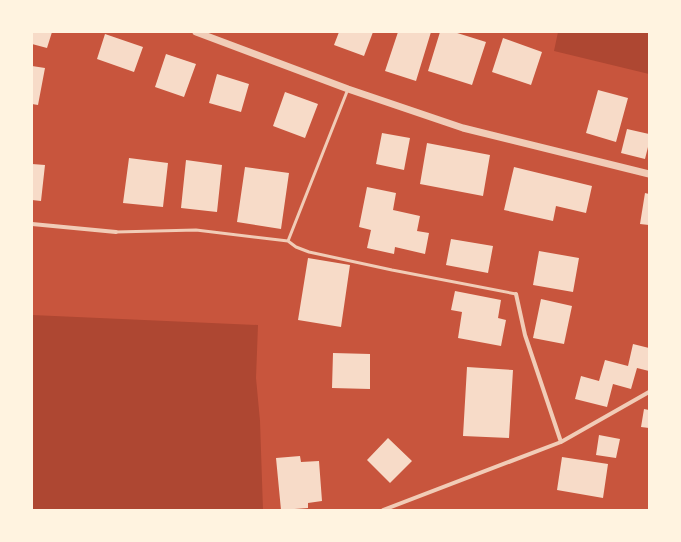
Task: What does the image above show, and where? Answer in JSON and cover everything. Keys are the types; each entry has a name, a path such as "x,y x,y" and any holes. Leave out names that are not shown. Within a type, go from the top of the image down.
{"street":[{"path":"196,32 348,89 463,128 649,174"},
{"path":"32,224 116,232"},
{"path":"516,294 525,335 561,442"},
{"path":"383,510 561,442 649,392"}],"lane":[{"path":"288,241 348,89"},
{"path":"116,232 196,230 288,241 296,247 309,252 516,294"}],"shaded area":[{"path":"558,32 649,32 649,74 554,51"},
{"path":"32,315 258,325 256,378 260,421 263,510 32,510"}],"building":[{"path":"32,32 52,32 47,48 32,44"},
{"path":"339,32 373,32 364,56 334,45"},
{"path":"398,32 431,32 416,81 385,71"},
{"path":"440,32 454,32 486,42 472,85 428,71"},
{"path":"105,34 143,47 134,72 97,59"},
{"path":"503,38 542,52 531,85 492,72"},
{"path":"166,54 196,64 184,97 155,87"},
{"path":"32,66 45,68 38,105 32,104"},
{"path":"217,74 249,84 241,112 209,103"},
{"path":"598,90 628,98 616,142 586,133"},
{"path":"285,92 318,104 305,138 273,126"},
{"path":"627,129 649,134 649,143 645,159 621,153"},
{"path":"382,133 410,138 404,170 376,164"},
{"path":"427,143 490,155 483,196 420,184"},
{"path":"129,158 168,163 163,207 123,203"},
{"path":"186,160 222,165 217,212 181,208"},
{"path":"32,164 45,165 41,201 32,200"},
{"path":"245,167 289,173 281,229 237,222"},
{"path":"514,167 592,186 586,213 556,206 553,221 504,210"},
{"path":"367,187 396,193 393,210 420,216 417,231 429,233 425,254 395,247 394,254 367,248 371,230 359,227"},
{"path":"645,193 649,194 649,225 640,224"},
{"path":"451,239 493,246 488,273 446,265"},
{"path":"539,251 579,258 573,292 533,285"},
{"path":"308,258 350,265 341,327 298,320"},
{"path":"455,291 501,300 498,318 506,320 501,346 458,338 462,312 451,310"},
{"path":"541,299 572,306 564,344 533,338"},
{"path":"633,344 649,348 649,371 637,368 631,389 613,384 607,407 575,399 581,376 599,381 605,360 628,366"},
{"path":"333,353 370,354 370,389 332,388"},
{"path":"467,367 513,370 509,438 463,436"},
{"path":"644,409 649,410 649,428 641,427"},
{"path":"599,435 620,439 616,458 596,455"},
{"path":"388,438 412,461 390,483 367,460"},
{"path":"300,456 301,462 319,461 322,501 308,503 308,508 281,510 276,458"},
{"path":"562,457 608,464 603,498 557,490"}]}
